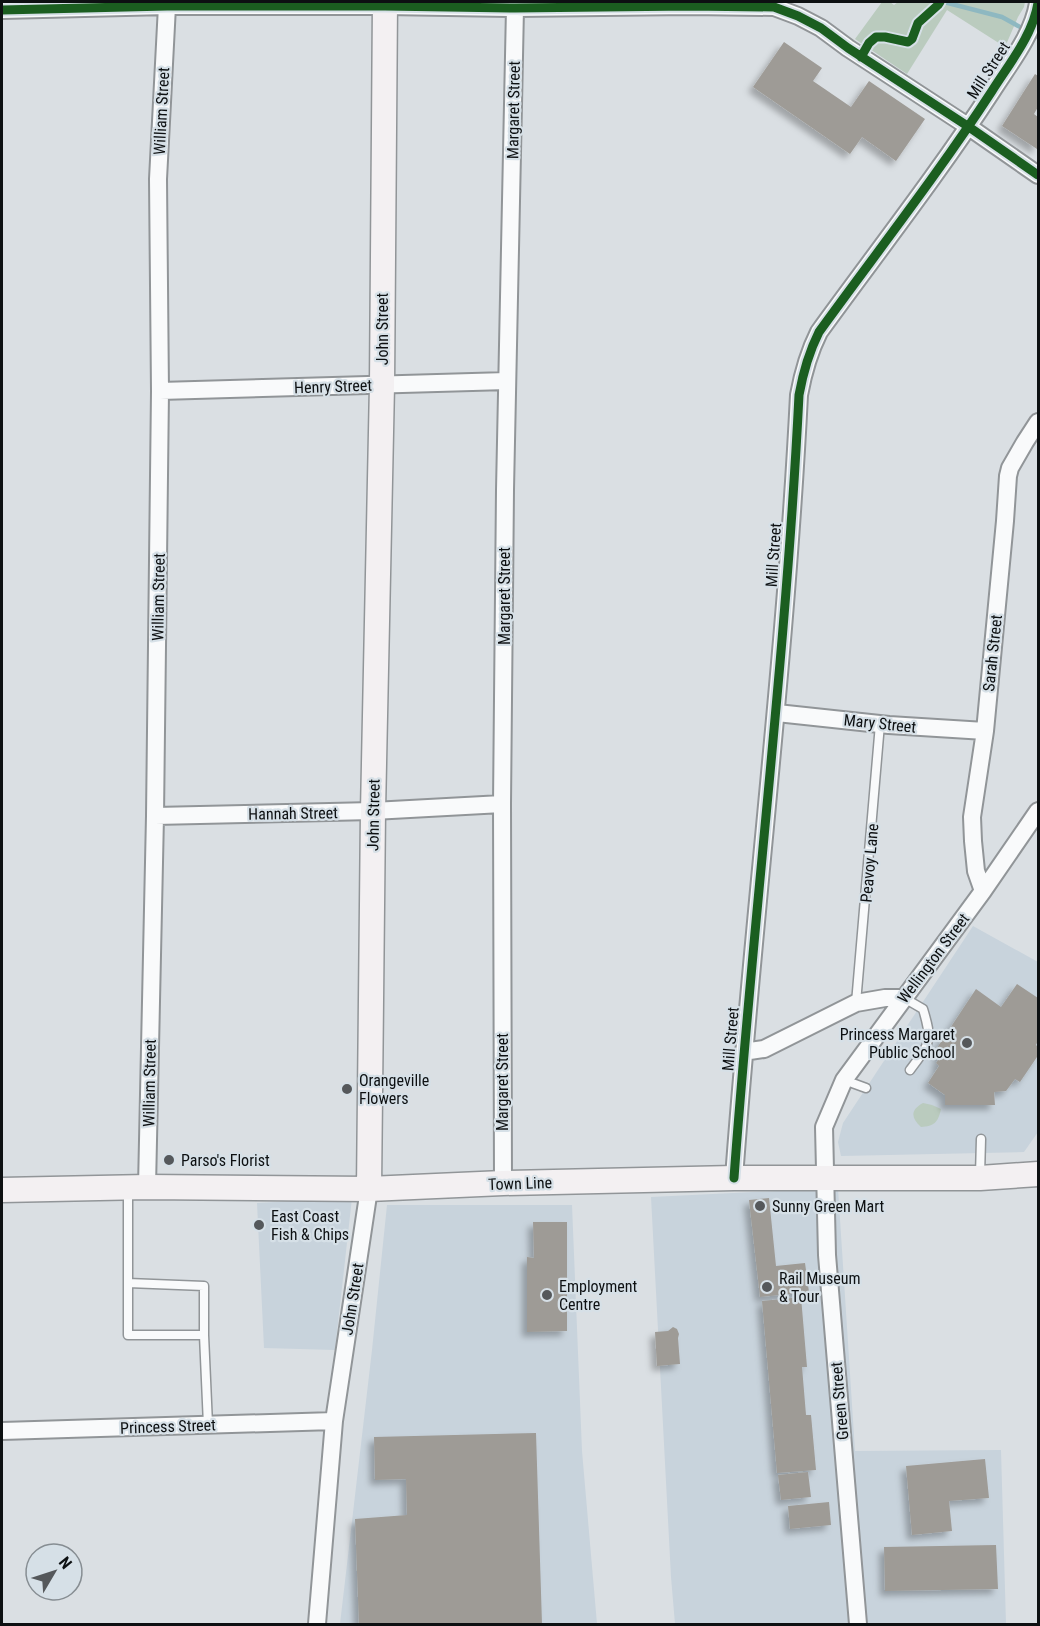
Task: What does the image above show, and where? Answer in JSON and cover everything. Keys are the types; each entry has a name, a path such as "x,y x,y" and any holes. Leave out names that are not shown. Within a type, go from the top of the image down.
{"main road":[{"name":"John Street","path":"369,1189 373,811 382,385 385,4"},
{"name":"Town Line","path":"2,1190 369,1189 502,1183 734,1178 980,1178 1038,1174"}],"street":[{"name":"Mill Street","path":"734,1178 743,1052 777,713 799,395 810,354 819,332 969,127 1021,46 1034,20 1038,3"},
{"path":"2,10 385,4 515,8 774,7 798,15 821,28 1038,175"},
{"name":"William Street","path":"137,1188 155,816 160,390 158,179 167,6"},
{"name":"Margaret Street","path":"502,1183 502,804 507,381 515,8"},
{"name":"Henry Street","path":"160,390 507,381"},
{"name":"Sarah Street","path":"983,891 976,871 972,818 985,731 1008,476 1010,468 1038,422"},
{"name":"Mary Street","path":"777,713 880,724 985,731"},
{"name":"Hannah Street","path":"155,816 373,811 502,804"},
{"name":"Wellington Street","path":"824,1178 824,1126 844,1080 983,891 1038,811"},
{"path":"743,1052 764,1049 856,1003 885,998 904,998"},
{"name":"Green Street","path":"824,1178 827,1255 858,1624"},
{"name":"John Street","path":"317,1624 334,1420 369,1189"},
{"name":"Princess Street","path":"2,1431 334,1420"}],"lane":[{"name":"Peavoy Lane","path":"856,1003 880,724"},
{"path":"904,998 923,1009 930,1030 927,1047 910,1070"},
{"path":"844,1080 866,1088"},
{"path":"980,1178 981,1139"},
{"path":"137,1188 129,1283 128,1335 204,1335"},
{"path":"129,1283 204,1286 208,1425"}],"shaded area":[{"name":"Princess Margaret Public School","path":"973,926 1038,962 1038,1132 1024,1152 841,1156 838,1142 843,1123"},
{"path":"838,1188 855,1451 1001,1450 1006,1624 675,1624 651,1197"},
{"path":"352,1198 335,1350 264,1348 257,1203"},
{"path":"387,1205 572,1205 582,1451 597,1624 340,1624"}],"green space":[{"path":"882,2 890,2 894,5 898,2 1025,2 1005,47 947,10 907,74 855,39"},
{"path":"923,1103 941,1109 935,1123 921,1127 913,1114 916,1108"}],"building":[{"path":"784,42 822,68 813,81 851,107 869,81 925,119 896,161 862,137 850,154 753,87"},
{"path":"1035,74 1038,76 1038,107 1034,114 1038,117 1037,149 1002,126"},
{"path":"1017,984 1038,998 1037,1057 1020,1082 1015,1079 1006,1091 994,1092 995,1105 945,1105 945,1095 928,1083 939,1066 936,1063 941,1056 935,1051 976,989 1001,1007"},
{"path":"769,1198 776,1266 805,1263 809,1292 760,1297 749,1200"},
{"name":"Employment Centre","path":"533,1222 567,1222 567,1331 527,1332 527,1257 534,1258"},
{"path":"801,1297 807,1367 802,1367 806,1415 811,1415 816,1470 777,1473 762,1301"},
{"path":"673,1327 679,1334 680,1364 657,1366 655,1332 668,1331"},
{"path":"536,1433 542,1624 359,1624 355,1519 407,1515 406,1479 375,1480 374,1437"},
{"path":"985,1459 989,1498 949,1501 952,1531 912,1535 906,1466"},
{"path":"808,1472 811,1497 781,1500 778,1475"},
{"path":"829,1502 831,1525 790,1529 788,1506"},
{"path":"996,1545 998,1589 885,1591 884,1547"}],"waterway":[{"path":"944,2 1002,17 1038,37"}],"cycle path":[{"path":"861,57 869,43 876,37 908,42 912,39 918,23 940,2"},
{"path":"734,1178 778,689 799,395 804,371 819,332 907,213 1013,60 1026,38 1038,3"},
{"path":"2,10 167,6 774,7 821,28 1038,175"}],"place":[{"name":"Princess Margaret Public School","path":"967,1043"},
{"name":"Orangeville Flowers","path":"347,1089"},
{"name":"Parso's Florist","path":"169,1160"},
{"name":"Sunny Green Mart","path":"760,1206"},
{"name":"East Coast Fish & Chips","path":"259,1225"},
{"name":"Rail Museum & Tour","path":"767,1287"},
{"name":"Employment Centre","path":"547,1295"}]}
